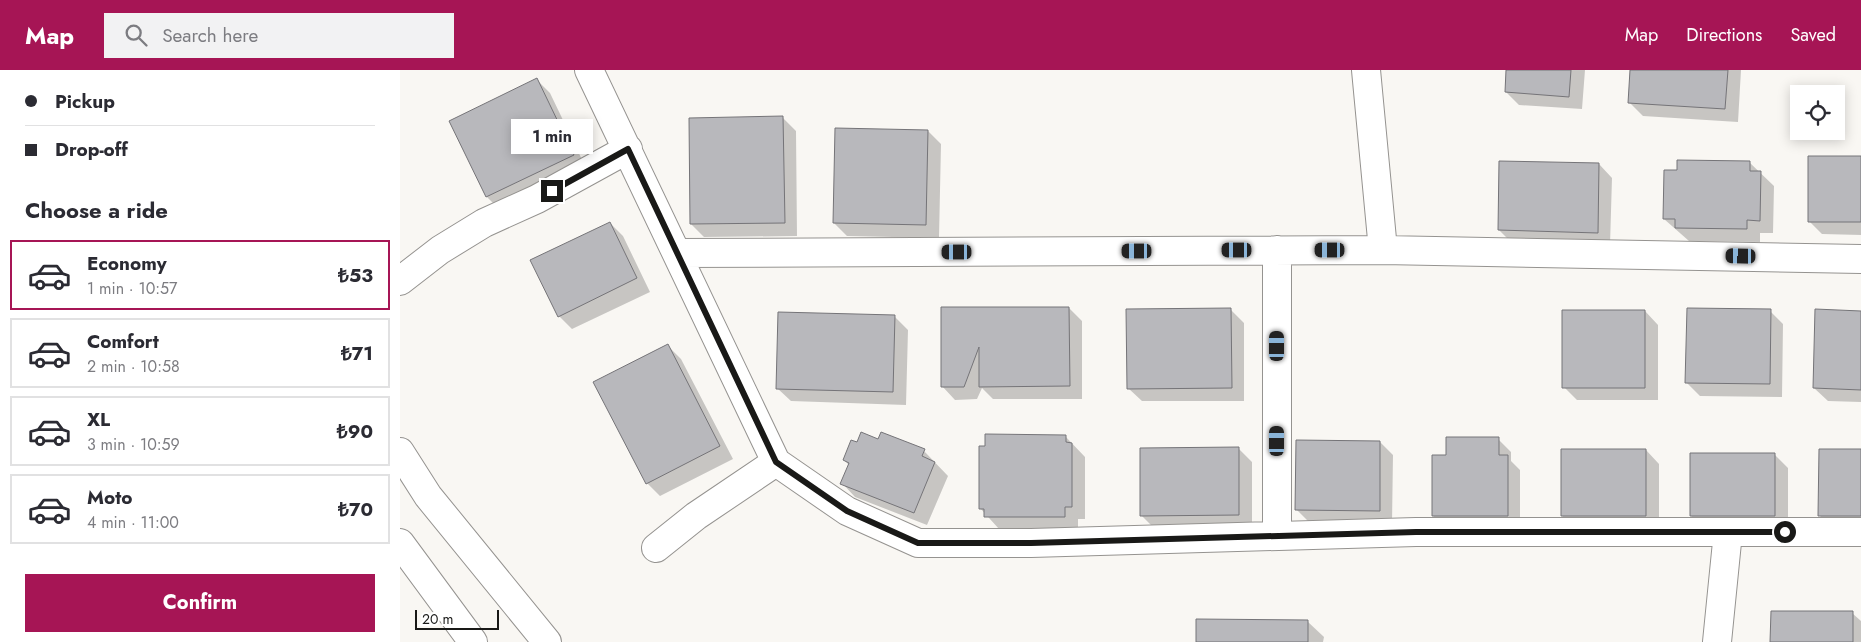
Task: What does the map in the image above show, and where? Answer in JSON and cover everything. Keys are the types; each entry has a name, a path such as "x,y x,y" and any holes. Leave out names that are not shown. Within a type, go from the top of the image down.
{"street":[{"path":"589,70 776,462 847,511 918,543 1031,543 1416,532 1861,532"},
{"path":"1366,70 1383,250"},
{"path":"400,281 440,250 484,224 537,199 628,149"},
{"path":"1277,250 1277,536"},
{"path":"677,253 1383,250 1861,259"},
{"path":"400,452 428,496 546,642"},
{"path":"656,548 696,516 776,462"},
{"path":"1717,642 1728,532"},
{"path":"400,543 473,642"}],"building":[{"path":"1506,70 1571,70 1569,97 1505,92"},
{"path":"1630,70 1728,70 1725,109 1628,103"},
{"path":"537,78 574,155 486,197 449,121"},
{"path":"783,116 785,223 690,224 689,118"},
{"path":"835,128 928,130 926,225 833,223"},
{"path":"1808,156 1861,156 1861,222 1808,222"},
{"path":"1677,160 1750,161 1750,171 1761,171 1760,221 1747,220 1747,229 1675,228 1675,219 1663,219 1664,170 1677,170"},
{"path":"1499,161 1599,163 1598,233 1498,230"},
{"path":"610,222 637,278 558,317 530,260"},
{"path":"941,307 1069,307 1070,386 979,387 979,347 964,387 941,387"},
{"path":"1231,308 1232,388 1127,389 1126,309"},
{"path":"1687,308 1771,309 1770,384 1685,383"},
{"path":"1815,309 1861,311 1861,390 1813,388"},
{"path":"1562,310 1645,310 1645,388 1562,388"},
{"path":"778,312 895,315 893,392 776,389"},
{"path":"668,344 720,446 646,484 593,382"},
{"path":"861,432 878,439 881,432 925,449 922,456 935,462 914,513 840,484 849,463 843,460 851,440 857,442"},
{"path":"985,434 1066,435 1066,442 1072,443 1072,507 1065,507 1065,517 984,517 984,509 979,509 979,446 985,446"},
{"path":"1446,437 1499,437 1499,455 1508,455 1508,516 1432,516 1432,455 1446,455"},
{"path":"1296,440 1380,441 1380,511 1295,510"},
{"path":"1239,447 1239,515 1140,516 1140,448"},
{"path":"1561,449 1646,449 1646,516 1561,516"},
{"path":"1819,449 1861,449 1861,516 1818,516"},
{"path":"1690,453 1775,453 1775,516 1690,516"},
{"path":"1771,611 1853,611 1853,642 1770,642"},
{"path":"1196,619 1308,620 1308,642 1196,642"}],"route":[{"path":"552,191 628,149 776,462 847,511 918,543 1031,543 1416,532 1785,532"}]}
